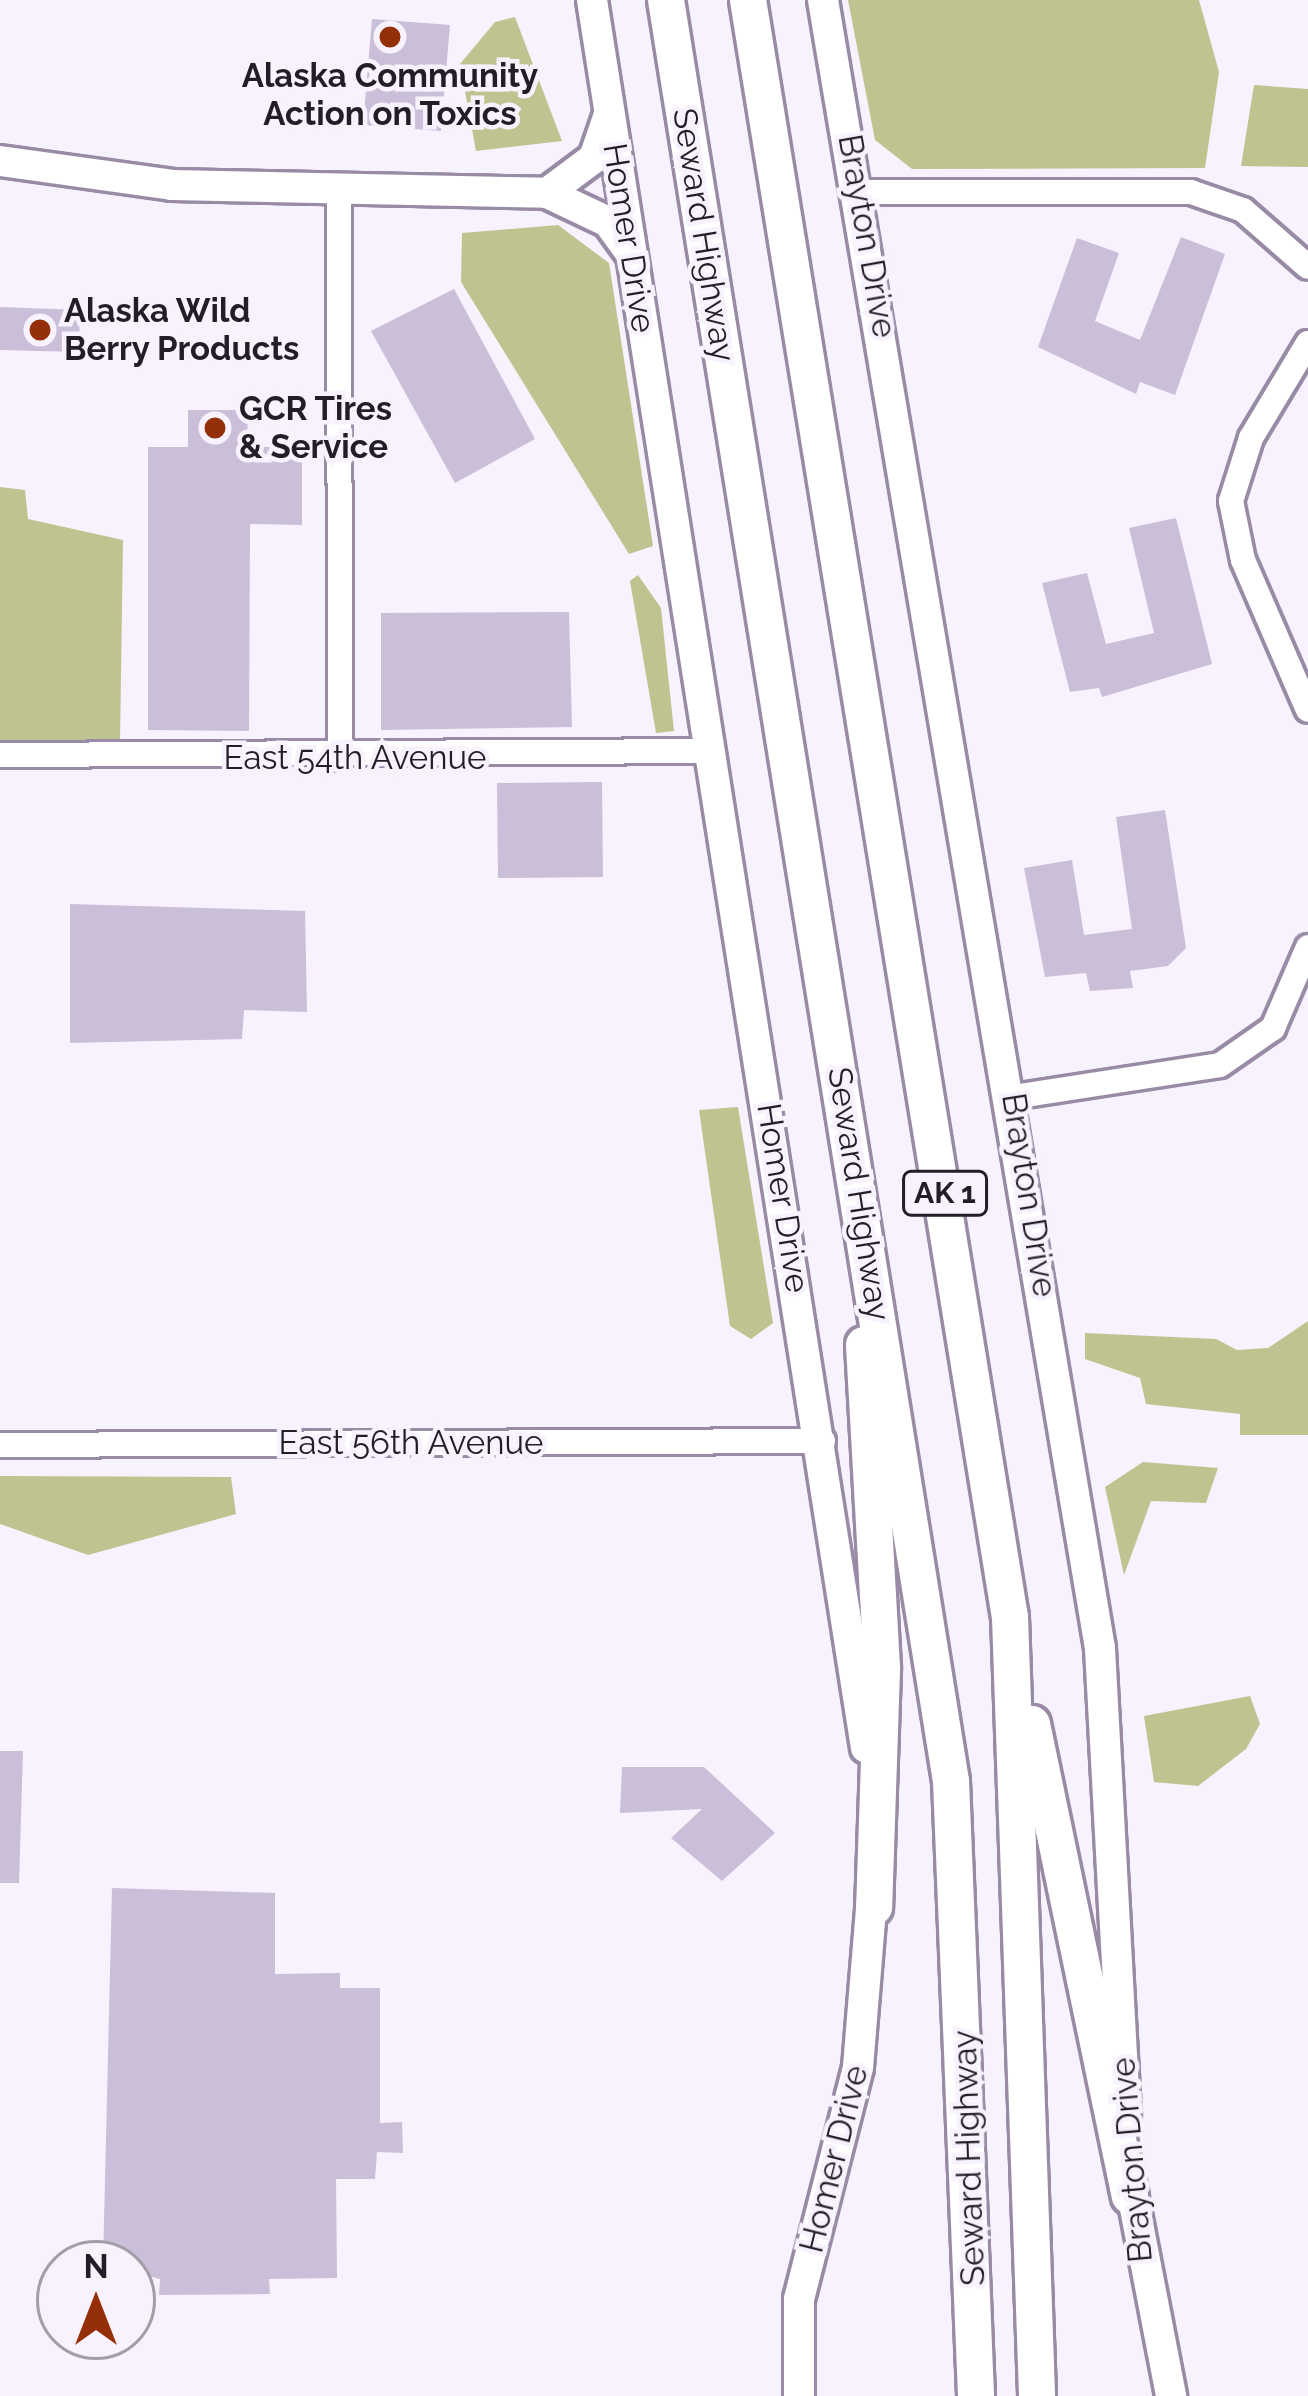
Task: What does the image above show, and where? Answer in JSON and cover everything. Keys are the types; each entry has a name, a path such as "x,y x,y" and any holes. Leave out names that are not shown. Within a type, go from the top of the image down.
{"highway":[{"name":"Seward Highway","path":"666,0 951,1781 976,2396"},
{"name":"Seward Highway","path":"748,0 1010,1617 1037,2396"},
{"path":"854,1167 882,1670 874,1907"},
{"path":"1010,1617 1130,2196"}],"main road":[{"name":"Homer Drive","path":"592,0 859,1673 874,1907 858,2067 799,2299 800,2396"},
{"name":"Brayton Drive","path":"823,0 1013,1097 1100,1648 1130,2196 1171,2396"},
{"path":"547,193 594,158 609,109"},
{"path":"0,161 172,185 547,193 608,222 631,253"},
{"path":"776,2396 799,2299"}],"street":[{"path":"339,189 340,758"},
{"path":"860,193 1191,193 1243,210 1308,267"},
{"path":"1308,343 1251,438 1231,501 1244,560 1308,710"},
{"name":"East 54th Avenue","path":"0,755 340,758 710,751"},
{"path":"1013,1097 1220,1065 1273,1028 1308,947"},
{"name":"East 56th Avenue","path":"0,1445 823,1441"}],"green space":[{"path":"848,0 1199,0 1219,72 1205,168 912,169 875,140"},
{"path":"515,17 562,141 476,151 460,64 495,22"},
{"path":"1254,85 1308,89 1308,167 1241,166"},
{"path":"558,225 609,263 653,546 629,554 461,282 462,233"},
{"path":"0,487 25,490 28,519 123,540 120,742 0,742"},
{"path":"638,575 661,608 674,731 656,733 630,581"},
{"path":"738,1107 773,1323 751,1339 730,1326 699,1110"},
{"path":"1308,1321 1308,1435 1240,1435 1240,1414 1146,1404 1140,1378 1085,1359 1085,1333 1216,1339 1237,1350 1268,1348"},
{"path":"1143,1462 1218,1468 1206,1503 1151,1501 1124,1575 1105,1487"},
{"path":"0,1476 231,1477 236,1514 88,1555 0,1524"},
{"path":"1250,1696 1260,1724 1246,1749 1198,1786 1154,1782 1144,1716"}],"building":[{"path":"372,19 450,25 441,131 363,125"},
{"path":"1181,237 1225,254 1175,395 1140,382 1136,394 1038,347 1077,238 1119,253 1095,321 1140,340"},
{"path":"454,289 535,439 455,483 371,331"},
{"name":"Alaska Wild Berry Products","path":"0,307 80,310 79,352 0,350"},
{"path":"188,410 248,410 247,447 302,447 302,525 250,524 249,731 148,730 148,447 188,447"},
{"path":"1176,518 1212,664 1102,697 1099,688 1070,692 1042,583 1087,573 1106,644 1154,633 1129,528"},
{"path":"569,612 572,727 381,730 381,613"},
{"path":"602,782 603,877 498,878 497,783"},
{"path":"1165,810 1186,948 1168,966 1130,971 1133,988 1090,991 1086,973 1045,977 1024,868 1072,860 1084,935 1132,929 1116,817"},
{"path":"70,904 305,911 307,1012 244,1010 242,1039 70,1043"},
{"path":"0,1751 23,1751 19,1883 0,1883"},
{"path":"622,1767 704,1767 775,1833 722,1881 671,1838 702,1809 620,1813"},
{"path":"112,1888 275,1893 275,1974 340,1973 340,1988 380,1988 380,2123 402,2122 403,2153 377,2152 375,2179 336,2179 337,2278 269,2279 270,2294 159,2295 156,2240 104,2240"}],"place":[{"name":"Alaska Community Action on Toxics","path":"390,37"},
{"name":"Alaska Wild Berry Products","path":"40,330"},
{"name":"GCR Tires & Service","path":"215,428"}]}
